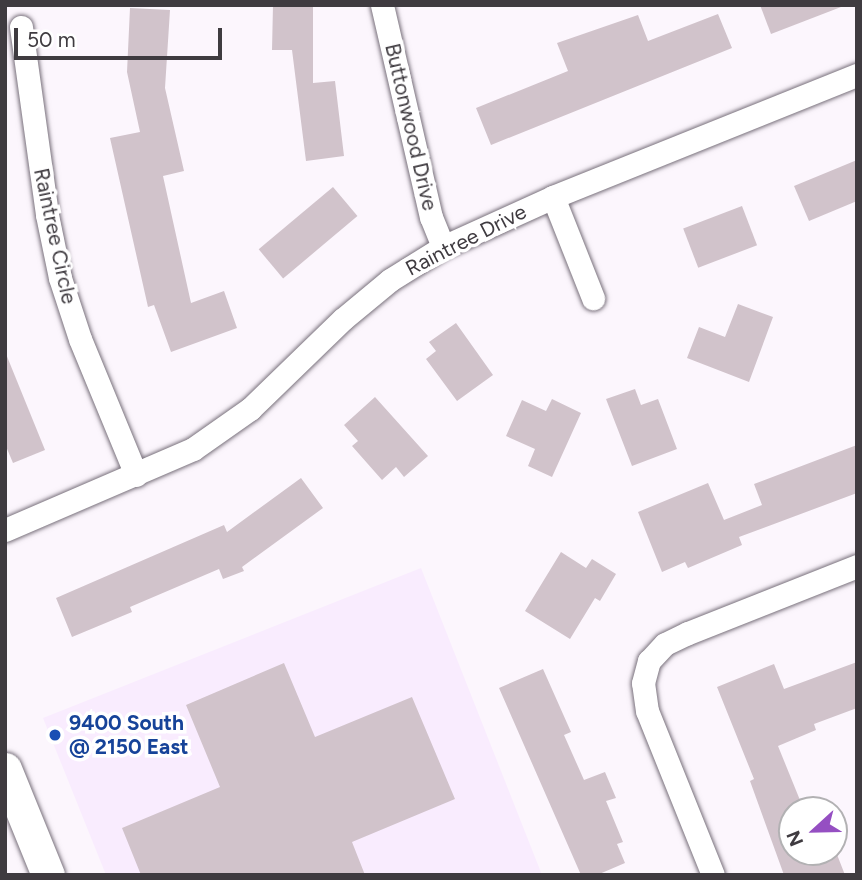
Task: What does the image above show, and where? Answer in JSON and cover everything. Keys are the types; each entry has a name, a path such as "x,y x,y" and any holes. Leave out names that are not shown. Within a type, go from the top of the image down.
{"main road":[{"path":"5,769 48,875"}],"street":[{"name":"Buttonwood Drive","path":"382,5 431,217 443,247"},
{"name":"Raintree Circle","path":"21,27 47,215 60,278 80,339 136,475"},
{"name":"Raintree Drive","path":"5,530 193,449 250,409 343,318 390,280 443,247 553,197 857,75"},
{"path":"553,197 593,298"},
{"path":"713,875 646,711 643,683 649,661 665,644 688,633 857,566"}],"shaded area":[{"path":"421,568 542,875 106,875 43,718"}],"building":[{"path":"273,5 313,5 313,83 335,81 344,156 306,161 292,50 272,50"},
{"path":"760,5 841,5 841,7 771,34"},
{"path":"130,8 170,10 165,88 184,171 163,176 191,303 224,291 237,328 171,352 154,305 148,307 110,138 140,132 127,72"},
{"path":"718,14 732,48 491,145 476,108 568,71 557,43 638,15 648,41"},
{"path":"857,160 857,201 809,221 794,186"},
{"path":"333,187 357,216 283,278 259,249"},
{"path":"742,206 757,245 698,268 683,229"},
{"path":"738,304 773,317 749,382 687,358 699,327 725,337"},
{"path":"456,323 493,375 457,401 426,359 436,351 429,342"},
{"path":"6,354 45,450 13,463 5,444"},
{"path":"635,389 641,405 658,399 677,449 632,466 606,399"},
{"path":"375,397 428,456 404,477 396,467 382,480 352,446 358,441 344,425"},
{"path":"552,399 581,413 552,477 528,466 535,449 506,436 522,400 546,411"},
{"path":"857,445 857,493 739,537 742,545 688,568 685,562 662,572 638,512 708,483 724,520 762,505 754,484"},
{"path":"301,478 323,508 242,567 244,571 223,579 219,569 130,607 132,612 72,637 56,598 224,525 227,532"},
{"path":"561,552 586,568 592,559 616,574 600,601 595,598 570,639 525,611"},
{"path":"857,662 857,708 814,724 816,730 778,746 798,796 778,796 778,858 750,781 754,779 717,687 774,664 784,689"},
{"path":"284,663 315,737 412,697 455,799 352,842 365,875 141,875 122,828 220,787 186,705"},
{"path":"543,669 571,732 564,735 584,780 605,772 616,798 606,801 623,842 617,844 625,863 597,875 581,875 499,688"},
{"path":"781,866 841,866 845,875 784,875"}],"place":[{"name":"9400 South @ 2150 East","path":"55,735"}]}
